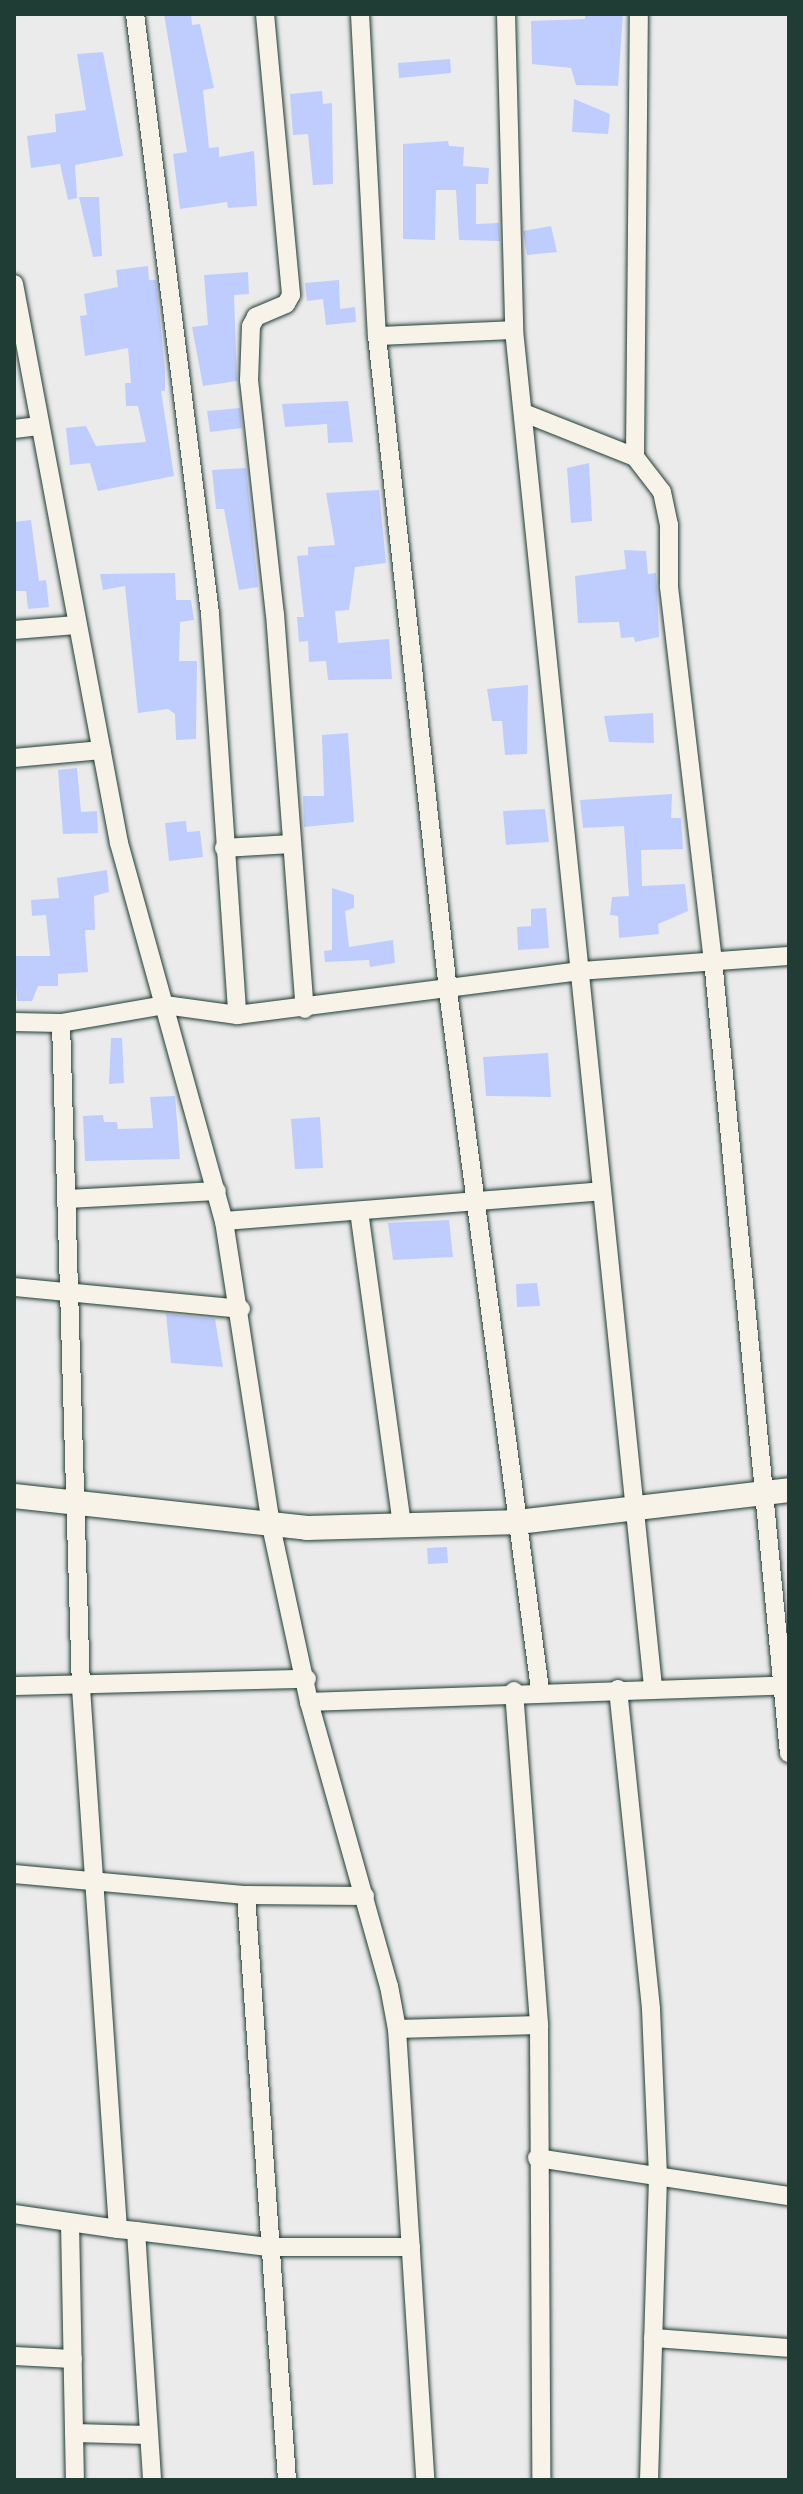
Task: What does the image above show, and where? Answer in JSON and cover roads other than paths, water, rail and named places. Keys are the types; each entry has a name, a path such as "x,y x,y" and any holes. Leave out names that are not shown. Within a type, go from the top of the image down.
{"street":[{"path":"135,14 210,614 237,1015"},
{"path":"265,14 291,295 286,304 256,317 251,326 249,380 275,614 305,1009"},
{"path":"360,14 377,336 448,991 540,1690"},
{"path":"506,14 514,330 653,1687"},
{"path":"635,457 639,14"},
{"path":"14,284 76,625 139,925 165,1005 224,1221 241,1309 271,1526 307,1679 309,1702 365,1896 397,2029 425,2480"},
{"path":"377,336 514,330"},
{"path":"524,413 635,457 662,492 669,525 669,587 713,960 760,1494 785,1685 789,1753"},
{"path":"14,429 39,426"},
{"path":"14,630 76,625"},
{"path":"14,758 102,750"},
{"path":"224,848 291,844"},
{"path":"14,1022 61,1023 165,1005 237,1015 448,991 580,971 789,956"},
{"path":"61,1023 81,1688 93,1881 152,2480"},
{"path":"67,1199 217,1191"},
{"path":"224,1221 359,1211 474,1198 602,1191"},
{"path":"359,1211 402,1526"},
{"path":"14,1287 71,1295 241,1309"},
{"path":"14,1496 271,1526 402,1526 518,1522 789,1490"},
{"path":"14,1686 81,1688 307,1679"},
{"path":"309,1702 540,1690 785,1685"},
{"path":"618,1689 651,2009 658,2177 649,2480"},
{"path":"514,1691 539,2025 537,2158 541,2480"},
{"path":"14,1874 246,1895 365,1896"},
{"path":"246,1895 268,2247 287,2480"},
{"path":"397,2029 539,2025"},
{"path":"537,2158 789,2196"},
{"path":"14,2214 268,2247 411,2247"},
{"path":"70,2223 75,2480"},
{"path":"653,2338 789,2348"},
{"path":"14,2356 73,2359"},
{"path":"74,2433 148,2435"}]}
